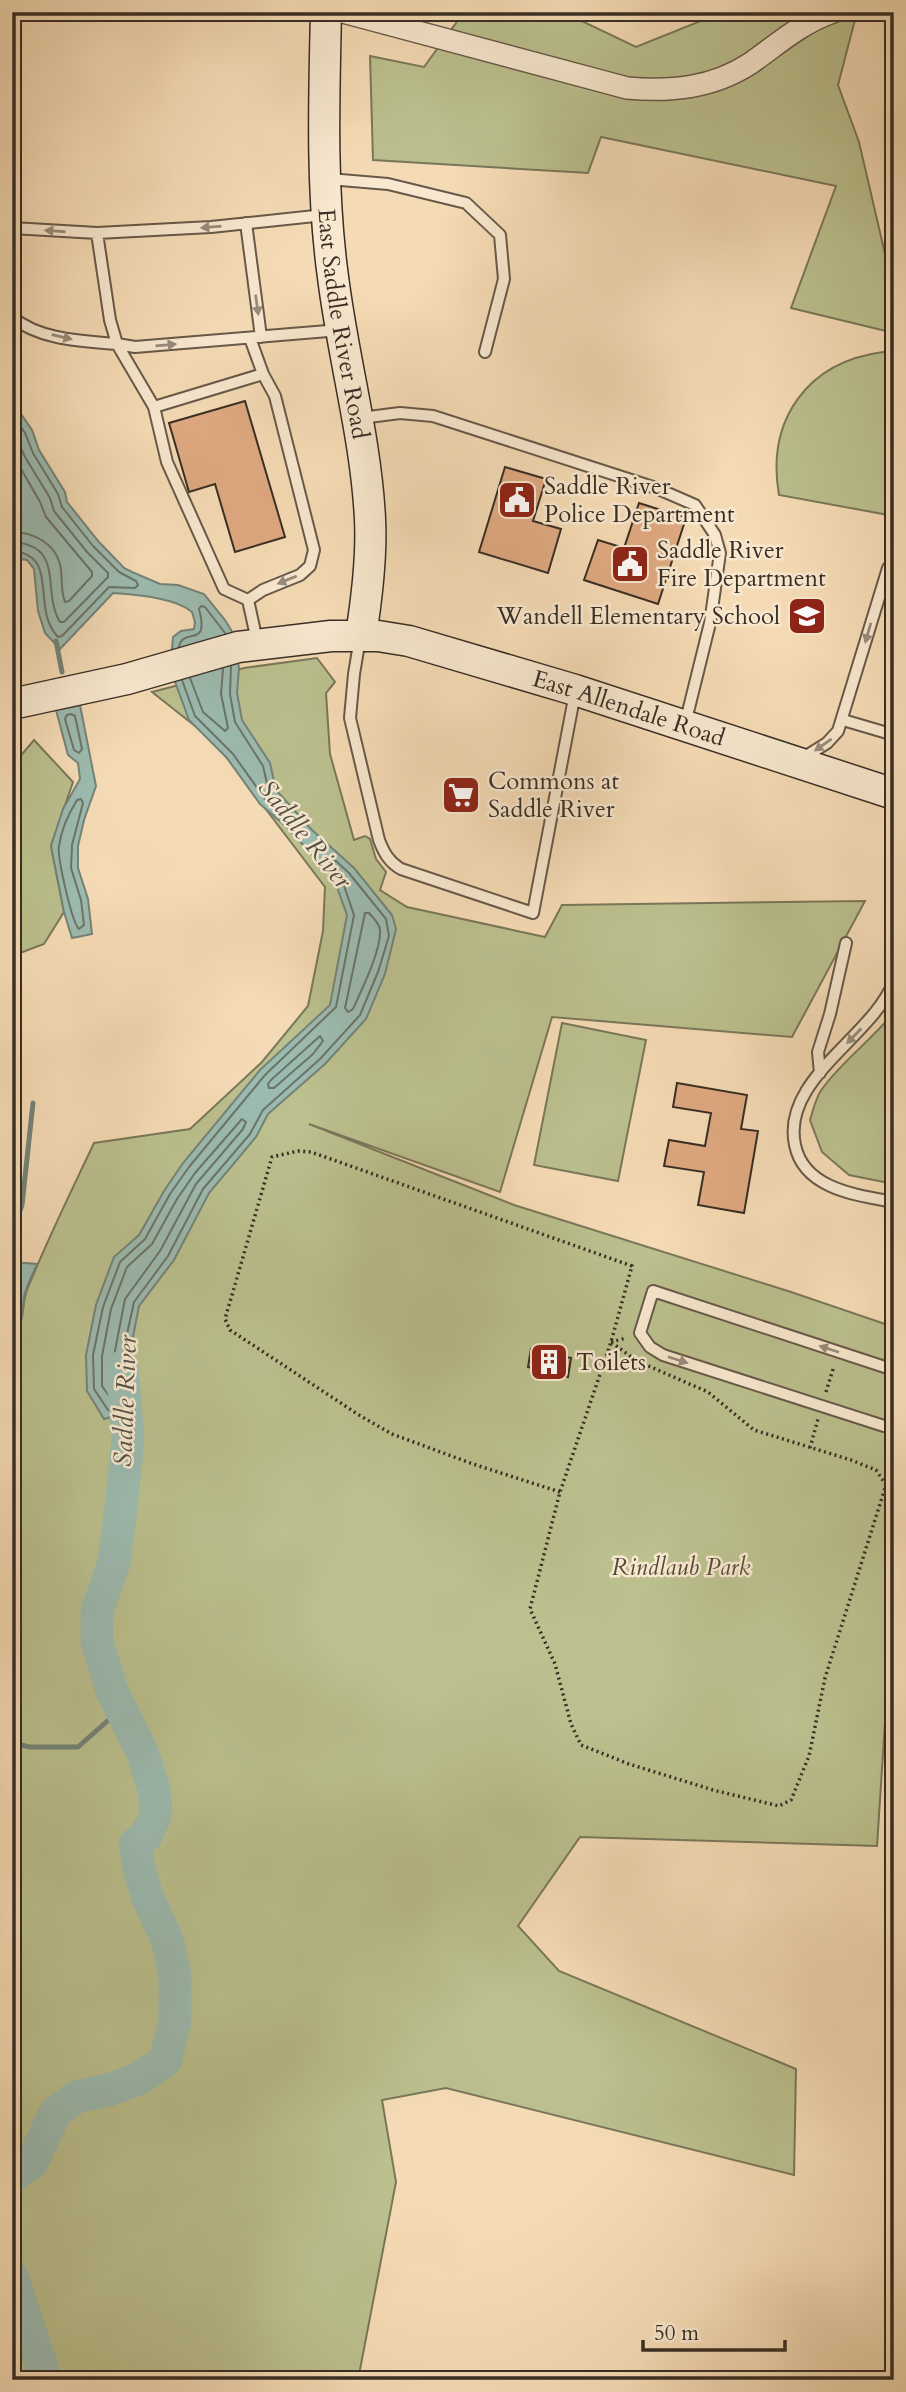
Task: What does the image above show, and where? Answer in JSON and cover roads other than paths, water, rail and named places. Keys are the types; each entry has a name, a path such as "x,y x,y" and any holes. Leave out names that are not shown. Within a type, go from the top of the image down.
{"main road":[{"name":"East Saddle River Road","path":"326,12 324,113 328,215 340,330 366,472 371,521 361,635"},
{"name":"East Allendale Road","path":"14,701 127,679 248,645 361,635 395,637 575,690 894,794"}],"street":[{"path":"343,12 627,88 656,90 682,89 729,75 749,64 795,30 833,12"}],"lane":[{"path":"326,179 388,184 466,203 500,235 504,279 485,352"},
{"path":"12,228 97,233 328,215"},
{"path":"246,223 256,338 263,374 275,396 314,550 310,566 300,575 263,590 248,600"},
{"path":"97,233 110,320 117,344 154,407 167,462 224,589 248,600"},
{"path":"12,317 26,328 71,340 135,347 340,330"},
{"path":"154,407 263,374"},
{"path":"356,419 400,413 433,416 656,488 695,505 715,535 720,553 709,623 685,727"},
{"path":"795,763 832,739 843,720 888,568 894,569"},
{"path":"248,600 248,645"},
{"path":"361,635 355,663 350,718 383,851 389,860 401,869 533,913 575,690"},
{"path":"843,720 894,735"},
{"path":"820,1073 818,1052 830,1014 846,943"},
{"path":"894,981 874,1015 820,1073 797,1107 792,1132 797,1157 810,1175 836,1189 894,1202"},
{"path":"894,1370 653,1291 640,1333 650,1347 663,1354 872,1422 894,1426"}],"water":[{"path":"12,401 32,430 39,450 65,492 67,502 124,568 160,584 178,585 204,594 225,620 233,633 239,668 237,693 242,720 270,763 276,790 312,830 354,868 392,915 396,929 385,974 366,1019 325,1064 268,1114 256,1137 209,1193 174,1260 139,1306 129,1357 133,1411 104,1419 87,1391 86,1355 96,1305 114,1257 139,1235 183,1163 260,1070 330,1005 347,915 334,879 289,829 260,804 227,758 189,720 174,679 171,661 173,637 181,631 194,629 192,612 165,600 113,593 60,649 45,633 38,611 34,569 27,560 12,558"},
{"path":"80,705 96,786 78,846 78,868 88,899 92,934 72,938 51,846 63,809 80,779 78,763 68,755 56,710"},
{"path":"12,1262 37,1264 25,1293 21,1323 12,1335"}],"waterway":[{"path":"56,641 62,672"},
{"path":"12,1232 22,1205 33,1103"},
{"name":"Saddle River","path":"12,2177 31,2164 55,2113 76,2097 109,2090 140,2078 165,2061 175,2022 175,1976 168,1942 147,1896 135,1844 146,1836 156,1814 154,1789 142,1752 112,1691 97,1642 97,1611 114,1563 128,1439 122,1367"},
{"path":"12,1743 30,1747 78,1747 121,1709"},
{"name":"Saddle River","path":"12,2276 46,2380"}],"place":[{"name":"Saddle River Police Department","path":"517,500"},
{"name":"Saddle River Fire Department","path":"630,564"},
{"name":"Wandell Elementary School","path":"807,616"},
{"name":"Commons at Saddle River","path":"461,795"},
{"name":"Toilets","path":"549,1362"}],"park label":[{"name":"Rindlaub Park","path":"681,1567"}]}
